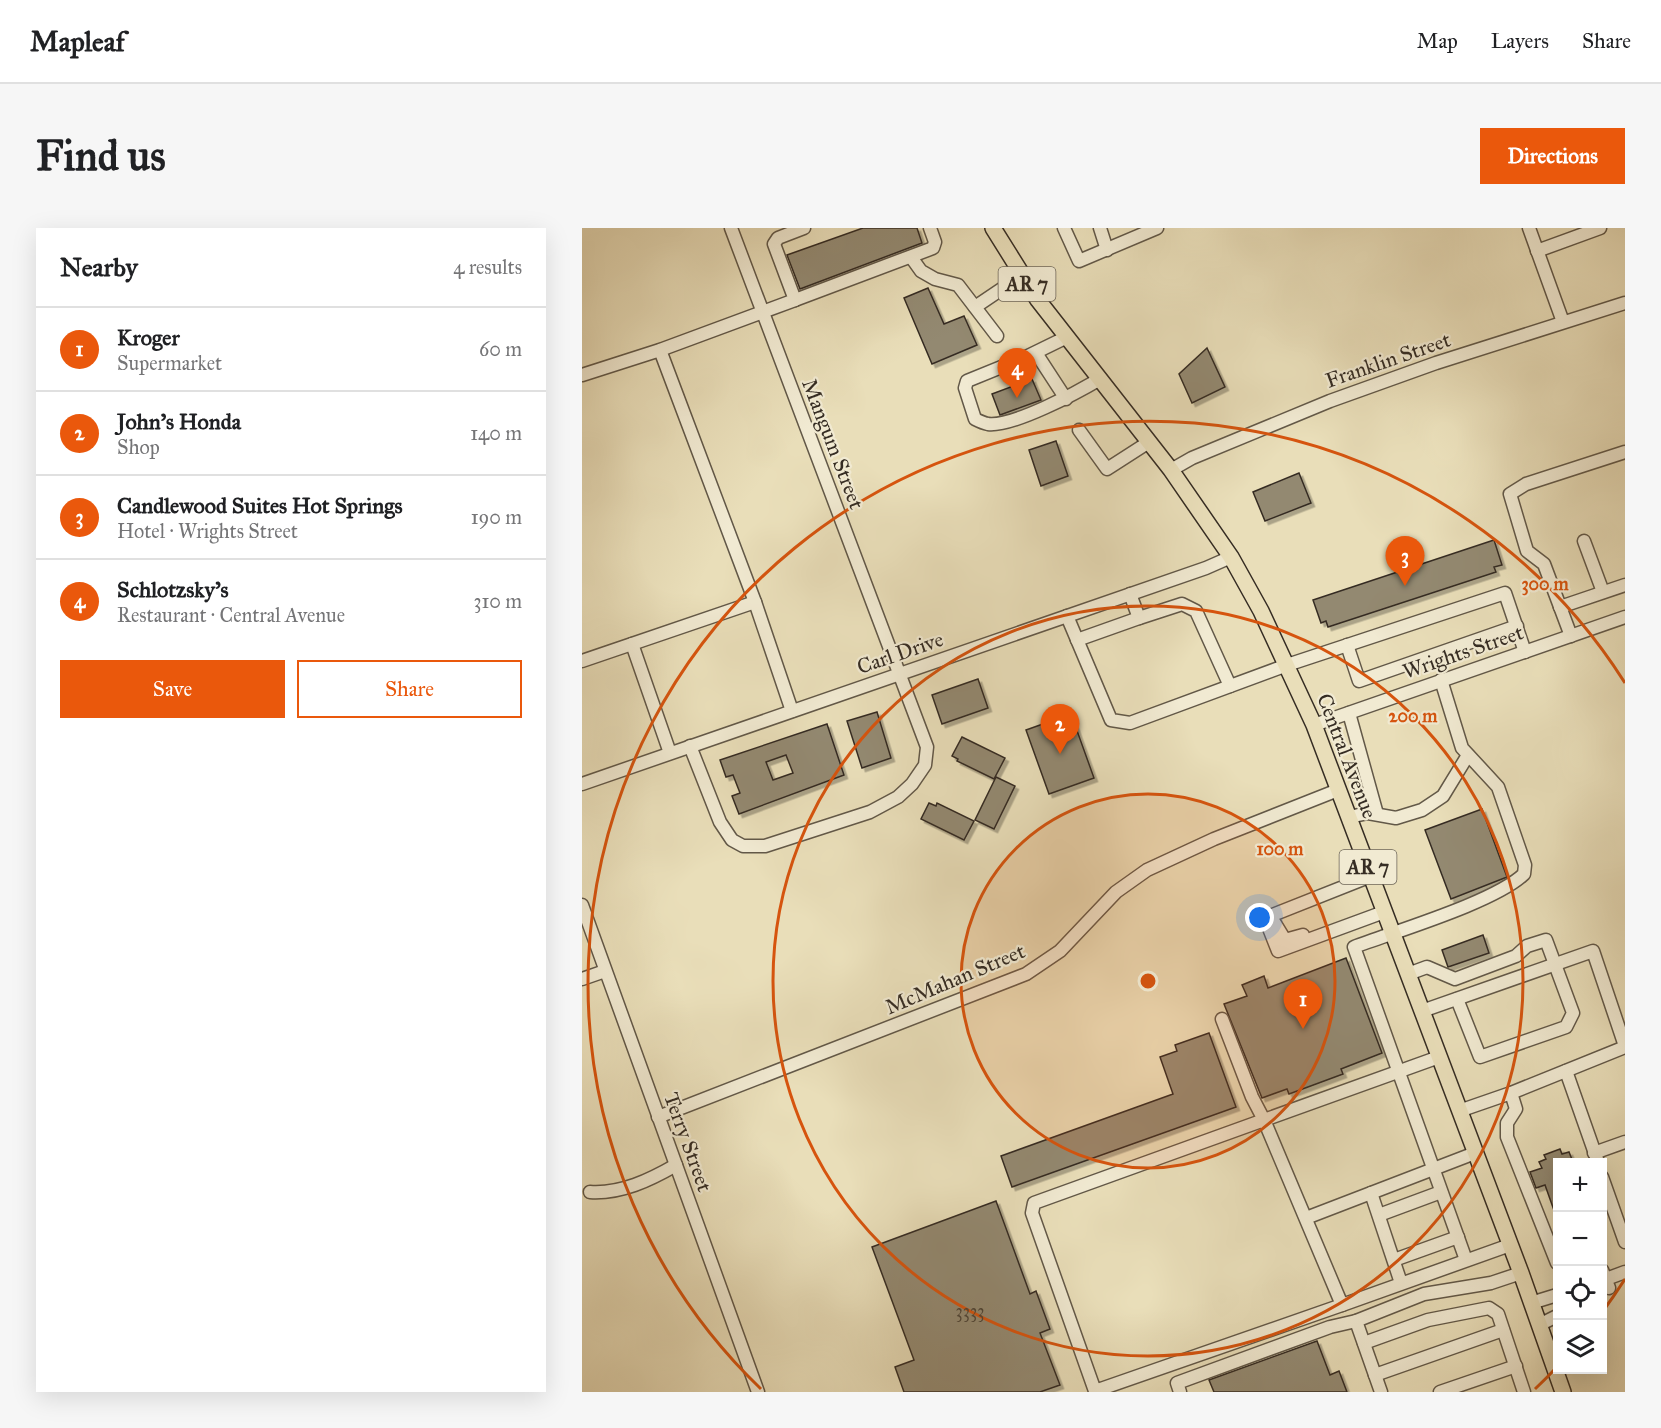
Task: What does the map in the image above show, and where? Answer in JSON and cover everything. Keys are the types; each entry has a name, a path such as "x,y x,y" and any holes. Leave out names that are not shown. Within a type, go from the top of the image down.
{"main road":[{"name":"Central Avenue","path":"993,228 1021,276 1171,470 1231,557 1287,665 1314,725 1349,817 1521,1273 1563,1392"}],"street":[{"name":"Mangum Street","path":"690,746 720,822 732,840 743,846 765,846 870,812 898,797 912,784 925,765 927,747 732,228"},
{"path":"795,300 774,244 778,238 804,228"},
{"path":"582,375 660,350 933,248 935,242 930,228"},
{"path":"1064,228 1079,261 1157,228"},
{"path":"1100,228 1107,250"},
{"path":"1529,228 1563,322"},
{"path":"1538,250 1600,228"},
{"path":"911,257 921,271 935,279 958,285 997,336"},
{"path":"975,307 1021,276"},
{"name":"Franklin Street","path":"1171,470 1192,458 1330,401 1625,303"},
{"path":"1067,337 1036,353 967,381 965,388 975,419 986,424 1006,421 1066,399 1100,379"},
{"path":"660,350 755,602 792,711"},
{"path":"1036,353 1066,399"},
{"path":"1079,430 1107,470 1149,442"},
{"path":"1571,636 1544,564 1527,551 1510,494 1526,484 1625,452"},
{"path":"1584,541 1603,592"},
{"name":"Carl Drive","path":"582,784 1231,557"},
{"path":"1560,607 1625,585"},
{"path":"1067,616 1111,720 1120,723 1130,723 1287,665 1505,593 1525,652"},
{"path":"1130,594 1138,618"},
{"path":"582,661 755,602"},
{"path":"1077,640 1182,604 1196,611 1230,686"},
{"name":"Wrights Street","path":"1314,725 1625,617"},
{"path":"1347,645 1359,681 1516,627"},
{"path":"632,644 670,753"},
{"path":"1442,680 1462,748 1498,787 1525,865 1524,874 1517,881 1481,899 1354,946 1466,1260"},
{"path":"1348,712 1377,814"},
{"path":"1349,817 1368,813 1396,818 1422,810 1443,796 1468,755"},
{"name":"McMahan Street","path":"658,1117 1026,974 1060,951 1116,892 1146,870 1214,839 1338,790"},
{"path":"1371,876 1264,918 1278,951 1384,912"},
{"name":"Terry Street","path":"582,905 758,1392"},
{"path":"1408,974 1427,967 1455,979 1516,956 1527,946 1546,940 1573,1013 1566,1027 1480,1057 1457,999"},
{"path":"1422,1011 1593,951 1625,1046 1511,1093 1459,1111"},
{"path":"582,979 605,971"},
{"path":"1222,1018 1252,1097 1264,1120 1342,1305"},
{"path":"1439,1057 1034,1203 1032,1213 1093,1391 1510,1245"},
{"path":"1566,1071 1596,1158 1625,1142"},
{"path":"1511,1093 1516,1109 1507,1123 1508,1137 1553,1253"},
{"path":"1306,1218 1475,1153"},
{"path":"590,1192 614,1191 676,1165"},
{"path":"1607,1189 1623,1228 1625,1242"},
{"path":"1378,1215 1442,1192"},
{"path":"1371,1193 1401,1283"},
{"path":"1394,1260 1458,1237"},
{"path":"1607,1282 1625,1272"},
{"path":"1180,1392 1178,1383 1330,1327 1356,1321 1424,1294 1491,1283 1521,1273"},
{"path":"1531,1303 1553,1296"},
{"path":"1364,1343 1428,1320 1489,1308 1498,1314 1524,1392"},
{"path":"1539,1325 1553,1318"},
{"path":"1356,1321 1381,1392"},
{"path":"1375,1375 1503,1330"},
{"path":"1440,1392 1516,1366"}],"building":[{"path":"863,228 917,228 922,243 800,289 787,255"},
{"path":"928,288 944,324 964,316 977,345 932,364 904,298"},
{"path":"1207,348 1225,387 1192,403 1179,374"},
{"path":"1032,379 1041,400 1000,415 992,394"},
{"path":"1056,441 1068,476 1041,486 1029,450"},
{"path":"1299,473 1311,503 1265,521 1253,492"},
{"path":"1494,540 1502,565 1494,567 1496,572 1328,627 1326,621 1321,623 1313,600"},
{"path":"978,679 988,708 942,724 932,695"},
{"path":"877,712 891,758 862,768 847,721"},
{"path":"1071,714 1094,778 1049,794 1026,730"},
{"path":"827,724 844,775 739,814 732,796 740,793 733,775 726,777 720,760","holes":["786,755 793,773 773,780 766,762"]},
{"path":"962,737 1005,758 994,779 957,761 958,759 952,756"},
{"path":"996,777 1015,786 994,829 975,820"},
{"path":"929,803 936,806 937,803 974,821 964,840 921,819"},
{"path":"1482,809 1507,877 1451,899 1425,830"},
{"path":"1483,935 1489,953 1448,967 1442,950"},
{"path":"1346,958 1382,1053 1341,1069 1343,1074 1289,1094 1287,1089 1262,1098 1224,1004 1247,996 1242,985 1264,976 1268,988"},
{"path":"1209,1033 1236,1107 1012,1187 1001,1156 1173,1094 1160,1057 1177,1051 1175,1045"},
{"path":"1560,1149 1562,1154 1569,1152 1571,1158 1553,1158 1553,1208 1545,1185 1536,1188 1530,1172 1542,1168 1539,1162 1546,1159 1544,1155"},
{"path":"996,1201 1030,1294 1036,1291 1050,1329 1040,1333 1060,1385 1040,1392 904,1392 895,1367 914,1360 872,1247"},
{"path":"1317,1341 1330,1375 1339,1371 1347,1392 1214,1392 1209,1380"}],"place":[{"name":"Schlotzsky's","path":"1017,398"},
{"name":"Candlewood Suites Hot Springs","path":"1405,586"},
{"name":"John's Honda","path":"1060,754"},
{"name":"Kroger","path":"1303,1029"}]}
